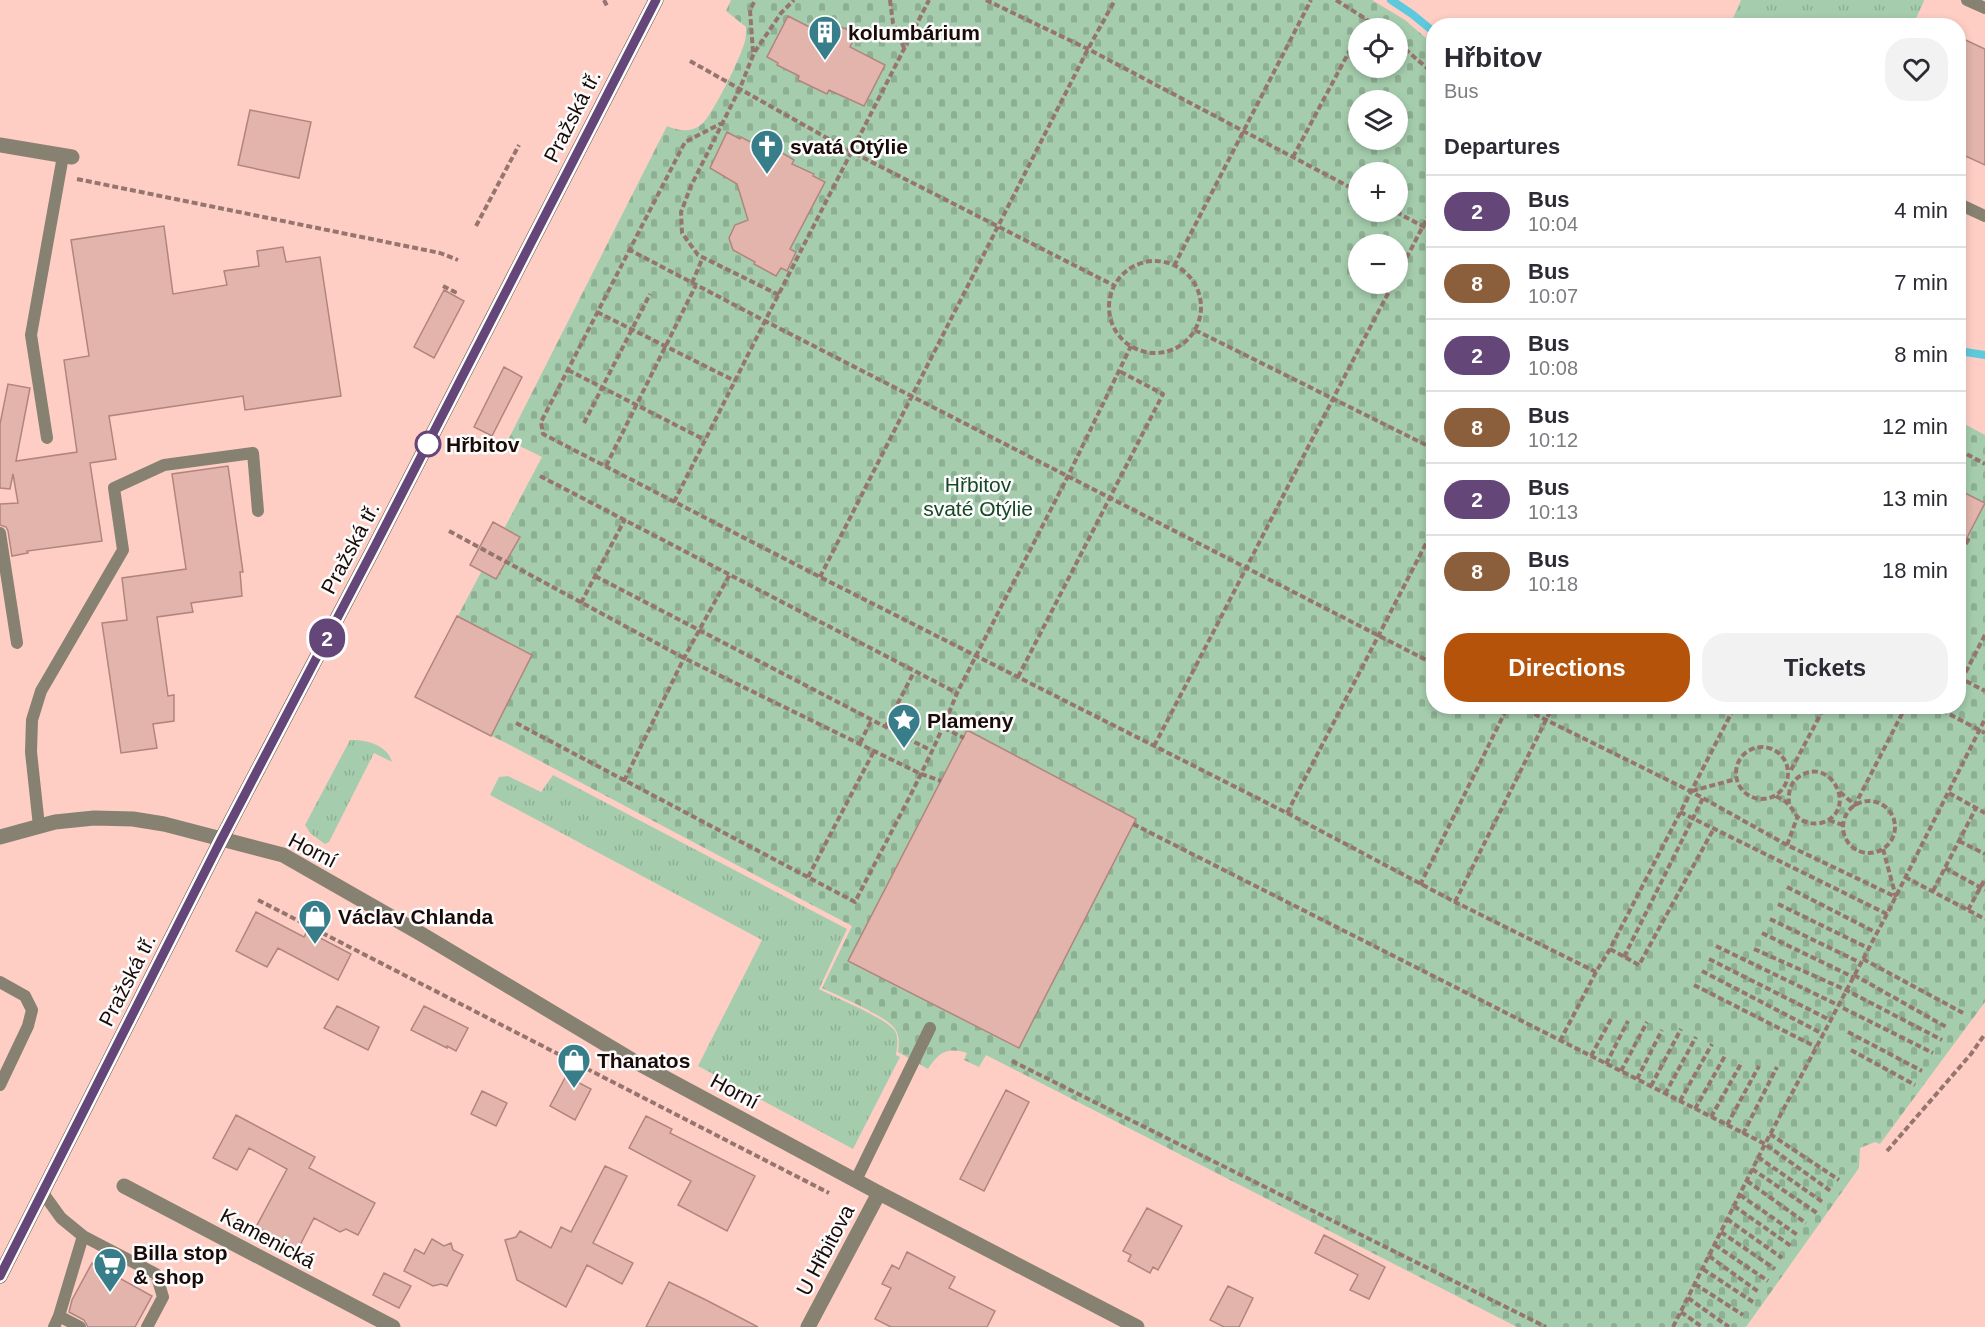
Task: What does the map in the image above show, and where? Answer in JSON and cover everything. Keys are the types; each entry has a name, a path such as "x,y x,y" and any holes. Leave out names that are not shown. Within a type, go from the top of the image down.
{"main road":[{"name":"Pražská tř.","path":"0,1276 221,840 656,0"}],"street":[{"path":"0,145 67,157"},
{"name":"Horní","path":"0,837 55,822 94,818 133,819 164,824 283,855 423,935 632,1060 1131,1326"},
{"name":"Kamenická","path":"124,1186 393,1327"},
{"name":"U Hřbitova","path":"808,1327 879,1193"}],"lane":[{"path":"1967,0 1985,8"},
{"path":"47,438 31,335 67,157"},
{"path":"1966,207 1985,216"},
{"path":"39,826 31,752 32,720 41,692 123,550 114,488 164,465 253,453 258,511"},
{"path":"0,533 17,643"},
{"path":"0,982 25,996 32,1010 28,1026 0,1084"},
{"path":"856,1180 930,1028"},
{"path":"43,1193 61,1218 83,1236 156,1274 163,1298 147,1327"},
{"path":"80,1327 56,1321 83,1236"}],"path":[{"path":"604,0 608,8"},
{"path":"753,53 750,10 755,0"},
{"path":"779,295 698,255 682,233 681,212 691,186 740,88 753,53 794,0"},
{"path":"890,0 893,23 904,48"},
{"path":"675,502 929,0"},
{"path":"986,0 1088,49 1348,186"},
{"path":"820,577 1115,0"},
{"path":"1174,266 1311,0"},
{"path":"1336,0 1363,18"},
{"path":"1408,52 1426,67"},
{"path":"1293,157 1348,54"},
{"path":"690,61 852,152 1114,286"},
{"path":"724,122 685,142 541,422 543,435 1287,813 1420,885 1596,972"},
{"path":"476,226 519,145"},
{"path":"67,157 67,177 440,253 458,260"},
{"path":"1408,218 1426,227"},
{"path":"1408,255 1426,220"},
{"path":"628,249 1426,660"},
{"path":"606,466 666,347 694,284 703,257"},
{"path":"1158,261 1174,266 1188,275 1200,296 1201,312 1195,330 1187,341 1170,351 1149,353 1131,346 1118,335 1112,323 1110,307 1114,286 1127,271 1142,264 1158,261"},
{"path":"443,286 455,292 453,295"},
{"path":"584,423 650,294"},
{"path":"1154,746 1388,294"},
{"path":"597,312 735,381"},
{"path":"1195,330 1426,445"},
{"path":"516,723 855,902 944,728 957,693 1068,477 1131,346"},
{"path":"567,370 705,440"},
{"path":"1018,677 1163,394 1119,371"},
{"path":"1966,454 1985,464"},
{"path":"540,476 957,693"},
{"path":"581,603 626,519"},
{"path":"449,531 684,658 921,774 941,781"},
{"path":"1287,813 1426,543"},
{"path":"624,781 684,658 730,574"},
{"path":"595,576 932,752"},
{"path":"1966,671 1985,634"},
{"path":"885,728 914,672"},
{"path":"1966,681 1985,691"},
{"path":"1420,885 1504,714"},
{"path":"1534,714 1692,792 1787,845 1896,897"},
{"path":"1455,902 1549,714"},
{"path":"1560,1041 1731,714"},
{"path":"1801,775 1789,768 1785,760 1772,749 1756,748 1748,751 1738,763 1736,780 1745,794 1752,798 1760,800 1776,796 1786,784 1789,768 1821,714"},
{"path":"1855,805 1871,801 1886,807 1892,813 1893,837 1883,849 1867,853 1852,847 1843,833 1843,825 1846,813 1855,805 1902,714"},
{"path":"1949,714 1985,733"},
{"path":"1674,1327 1752,1169 1896,897 1985,719"},
{"path":"860,743 871,721"},
{"path":"944,728 964,738"},
{"path":"808,877 874,751"},
{"path":"1828,820 1839,807 1840,792 1837,784 1824,773 1816,771 1801,775 1794,780 1788,796 1789,804 1797,818 1812,824 1828,820 1843,825"},
{"path":"1692,792 1736,780"},
{"path":"1840,792 1855,805"},
{"path":"1949,793 1985,813"},
{"path":"1776,796 1789,804"},
{"path":"1624,957 1703,798"},
{"path":"1933,891 1976,808"},
{"path":"1680,812 1887,914"},
{"path":"1787,845 1797,818"},
{"path":"1133,824 1765,1144 1832,1192"},
{"path":"1610,949 1639,965 1713,830"},
{"path":"1959,841 1985,854"},
{"path":"1883,849 1896,897"},
{"path":"1945,868 1983,889"},
{"path":"1905,877 1985,920"},
{"path":"1968,910 1983,889 1985,879"},
{"path":"1787,887 1877,933"},
{"path":"258,900 833,1195"},
{"path":"1778,904 1868,948"},
{"path":"1770,919 1862,961 1963,1013"},
{"path":"1762,933 1854,976 1948,1028"},
{"path":"1716,946 1838,1005"},
{"path":"1754,949 1846,990 1942,1040"},
{"path":"1708,959 1830,1020"},
{"path":"1702,971 1823,1034"},
{"path":"1694,984 1816,1047"},
{"path":"1843,1008 1933,1053"},
{"path":"1591,1056 1611,1019"},
{"path":"1606,1064 1628,1021"},
{"path":"1621,1071 1647,1022"},
{"path":"1651,1087 1682,1029"},
{"path":"1637,1079 1662,1030"},
{"path":"1848,1032 1922,1071"},
{"path":"1887,1151 1971,1054 1985,1034"},
{"path":"1665,1094 1696,1037"},
{"path":"1680,1101 1712,1044"},
{"path":"1851,1050 1915,1085"},
{"path":"1695,1109 1726,1054"},
{"path":"1012,1061 1546,1327"},
{"path":"1711,1117 1742,1062"},
{"path":"1727,1125 1759,1066"},
{"path":"1743,1134 1777,1067"},
{"path":"1770,1134 1839,1180"},
{"path":"1758,1158 1824,1203"},
{"path":"1752,1169 1817,1214"},
{"path":"1747,1181 1806,1223"},
{"path":"1740,1194 1799,1236"},
{"path":"1734,1206 1791,1246"},
{"path":"1727,1219 1782,1258"},
{"path":"1721,1232 1775,1269"},
{"path":"1715,1245 1768,1281"},
{"path":"1709,1256 1760,1293"},
{"path":"1703,1269 1753,1302"},
{"path":"1695,1284 1743,1315"},
{"path":"1688,1298 1729,1327"},
{"path":"1681,1312 1702,1327"}],"green space":[{"name":"Hřbitov svaté Otýlie","path":"731,0 1372,0 1402,18 1348,18 1348,78 1408,78 1408,23 1426,38 1426,714 1966,714 1966,425 1985,435 1985,1002 1880,1144 1875,1142 1860,1148 1859,1168 1746,1327 1517,1327 986,1055 979,1067 964,1060 967,1053 944,1052 928,1069 898,1052 898,1034 890,1024 873,1012 822,988 852,926 415,697 542,457 508,440 667,126 685,130 694,129 702,124 719,98 745,41 746,27 726,11"},
{"path":"1741,0 1924,0 1916,18 1733,18"},
{"path":"350,740 381,747 390,756 392,762 374,753 329,842 325,844 311,834 305,825"},
{"path":"553,775 847,929 819,989 890,1026 896,1034 896,1055 900,1057 853,1149 698,1066 762,940 490,795 499,777 508,776 541,792"}],"building":[{"name":"kolumbárium","path":"788,16 821,33 827,20 856,34 850,47 885,65 864,106 829,90 827,94 798,80 799,76 767,57"},
{"path":"1966,40 1985,49 1985,165 1966,156"},
{"path":"250,110 311,122 299,178 238,165"},
{"name":"svatá Otýlie","path":"727,132 762,148 764,145 771,146 794,160 792,164 825,182 790,249 796,252 787,271 781,268 776,276 733,250 729,238 735,225 748,220 737,184 710,168"},
{"path":"164,226 173,294 227,285 224,271 259,266 257,251 283,247 286,262 320,257 341,396 245,410 243,396 109,416 116,459 90,463 102,541 27,551 28,553 12,556 8,531 6,527 0,525 0,504 18,503 13,474 10,489 0,488 0,424 8,384 30,388 16,461 77,452 64,360 89,356 71,240"},
{"path":"444,290 464,301 434,358 414,347"},
{"path":"504,367 522,377 492,436 474,427"},
{"path":"228,466 243,572 240,572 242,596 191,603 193,612 157,617 168,696 174,695 174,721 153,724 157,748 121,753 102,623 127,620 122,578 186,569 172,474"},
{"path":"1966,494 1985,503 1966,540"},
{"path":"493,522 520,537 496,579 470,565"},
{"path":"457,616 532,655 491,736 415,697"},
{"path":"967,730 1136,819 1019,1048 848,961"},
{"path":"256,912 304,937 307,931 351,954 338,980 278,948 267,967 236,951"},
{"path":"337,1006 379,1027 368,1050 324,1028"},
{"path":"424,1006 468,1028 456,1051 411,1030"},
{"path":"566,1076 591,1089 575,1120 550,1106"},
{"path":"1006,1090 1029,1102 984,1191 960,1179"},
{"path":"482,1091 507,1103 496,1126 471,1114"},
{"path":"236,1115 315,1157 309,1168 375,1203 358,1235 346,1229 340,1232 314,1218 298,1249 256,1227 287,1169 249,1148 237,1170 213,1158"},
{"path":"646,1116 672,1129 670,1133 755,1176 727,1231 678,1205 691,1181 629,1148"},
{"path":"605,1166 627,1176 593,1243 633,1263 622,1284 587,1265 566,1307 517,1280 505,1240 516,1237 520,1231 551,1248 561,1227 571,1232"},
{"path":"1147,1208 1182,1226 1158,1270 1153,1267 1150,1273 1128,1261 1131,1255 1123,1251"},
{"path":"1324,1235 1385,1267 1369,1299 1350,1290 1358,1275 1315,1253"},
{"path":"432,1239 444,1246 451,1243 453,1250 463,1255 447,1286 441,1284 433,1286 404,1271 415,1249 424,1254"},
{"path":"907,1252 955,1277 949,1288 995,1311 987,1327 891,1327 875,1319 891,1288 882,1284 892,1265 899,1269"},
{"path":"92,1263 152,1296 135,1327 88,1327 84,1320 69,1312 72,1300"},
{"path":"384,1273 411,1286 399,1308 373,1295"},
{"path":"669,1282 706,1300 758,1327 646,1327"},
{"path":"1228,1286 1253,1298 1239,1327 1224,1327 1210,1320"}],"waterway":[{"path":"1391,0 1426,25"},
{"path":"1966,352 1985,355"}],"bus line":[{"name":"2","path":"0,1276 221,840 656,0"}],"place":[{"name":"kolumbárium","path":"825,61"},
{"name":"svatá Otýlie","path":"767,175"},
{"name":"Hřbitov","path":"428,444"},
{"name":"Plameny","path":"904,749"},
{"name":"Václav Chlanda","path":"315,945"},
{"name":"Thanatos","path":"574,1089"},
{"name":"Billa stop & shop","path":"110,1293"}]}
